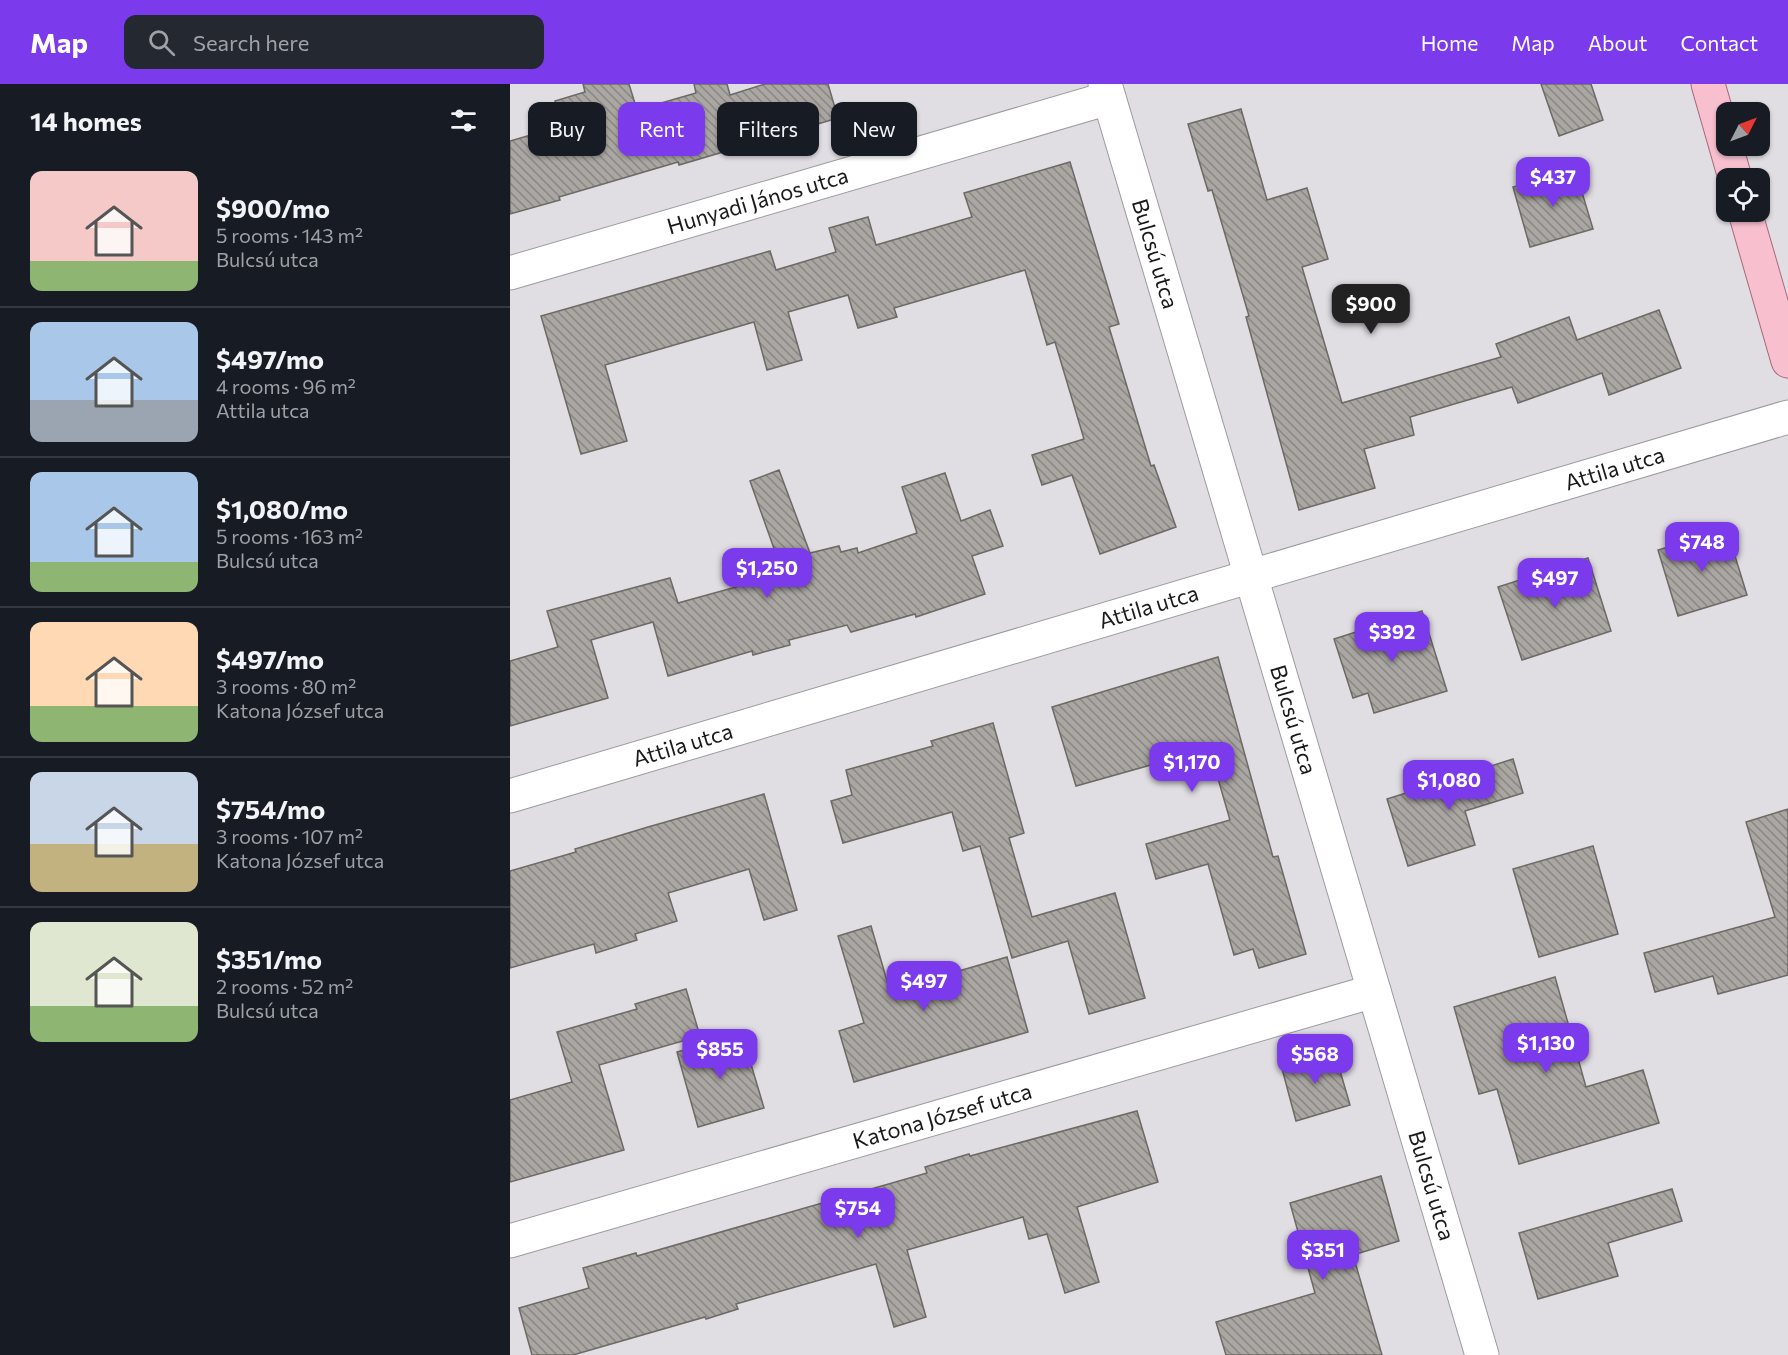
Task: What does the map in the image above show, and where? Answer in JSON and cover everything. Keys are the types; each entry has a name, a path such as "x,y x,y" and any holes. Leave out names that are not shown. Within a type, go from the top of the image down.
{"main road":[{"path":"1708,84 1732,168"},
{"path":"1748,222 1788,361"}],"street":[{"name":"Hunyadi János utca","path":"510,273 1107,91"},
{"name":"Bulcsú utca","path":"1107,91 1482,1355"},
{"name":"Attila utca","path":"510,796 1788,417"},
{"name":"Katona József utca","path":"510,1241 1374,991"}],"building":[{"path":"583,84 629,84 635,102 618,102 618,156 705,156 705,102 665,102 696,93 694,84 727,84 730,95 765,84 828,84 833,102 831,102 831,120 819,124 819,102 717,102 717,154 679,165 678,162 510,214 510,141 528,136 528,156 606,156 606,102 555,102 585,92"},
{"path":"1541,84 1591,84 1603,120 1559,136"},
{"path":"1241,109 1267,200 1307,188 1328,259 1302,267 1342,403 1501,357 1496,344 1569,317 1577,340 1659,310 1681,368 1609,395 1602,373 1518,403 1512,387 1410,417 1414,435 1364,449 1375,488 1299,510 1246,317 1249,316 1212,190 1208,191 1188,124"},
{"path":"1070,162 1119,324 1109,327 1151,466 1154,465 1176,527 1100,554 1072,475 1042,485 1032,455 1084,439 1055,342 1047,345 1025,270 894,308 897,317 858,328 848,295 788,312 802,360 767,370 754,322 605,365 627,441 581,454 541,316 770,251 776,270 836,252 829,228 868,217 876,245 972,217 964,193"},
{"path":"1575,169 1593,229 1530,247 1513,187"},
{"path":"779,470 810,553 839,546 841,552 857,548 858,553 917,533 902,487 945,473 961,521 990,510 1003,546 972,556 985,594 916,617 915,614 851,632 847,625 789,640 790,645 753,655 752,651 668,676 653,622 591,640 608,698 510,726 510,661 558,647 547,611 670,578 678,603 783,574 750,481"},
{"path":"1727,530 1747,595 1678,616 1658,550"},
{"path":"1588,558 1611,631 1522,660 1498,587"},
{"path":"1422,611 1447,691 1374,713 1368,693 1353,698 1334,639"},
{"path":"1218,657 1273,857 1278,856 1306,954 1259,968 1253,949 1234,955 1208,864 1156,879 1146,844 1230,820 1210,751 1076,786 1052,707"},
{"path":"993,723 1024,833 1009,838 1032,917 1115,893 1145,998 1089,1014 1068,941 1012,958 980,846 963,851 952,812 843,843 831,801 852,795 846,770 933,746 931,741"},
{"path":"1513,759 1523,793 1465,811 1475,845 1408,866 1387,799"},
{"path":"764,794 797,910 764,920 749,869 668,893 677,921 635,934 637,940 596,953 594,944 510,968 510,871 576,852 575,849"},
{"path":"1788,809 1788,975 1718,994 1713,976 1655,992 1644,953 1775,917 1746,822"},
{"path":"1593,846 1618,934 1539,957 1513,869"},
{"path":"871,926 890,991 1007,957 1028,1032 854,1082 839,1031 864,1023 838,936"},
{"path":"1555,977 1586,1087 1643,1070 1659,1123 1519,1164 1497,1089 1479,1094 1454,1007"},
{"path":"686,989 700,1036 599,1065 624,1150 510,1182 510,1100 572,1082 557,1032 637,1009 635,1004"},
{"path":"742,1034 764,1108 698,1127 677,1052"},
{"path":"1334,1050 1350,1105 1296,1121 1281,1065"},
{"path":"1137,1111 1158,1182 1077,1207 1099,1282 1065,1293 1047,1234 1029,1239 1023,1217 907,1250 926,1317 894,1327 876,1264 736,1304 738,1309 706,1319 705,1317 573,1355 532,1355 519,1308 589,1288 583,1268 636,1253 637,1256 927,1173 925,1167 969,1154 970,1156"},
{"path":"1381,1176 1399,1241 1353,1255 1382,1355 1226,1355 1216,1322 1315,1293 1290,1203"},
{"path":"1672,1189 1682,1221 1608,1243 1618,1276 1538,1299 1519,1233"}]}
